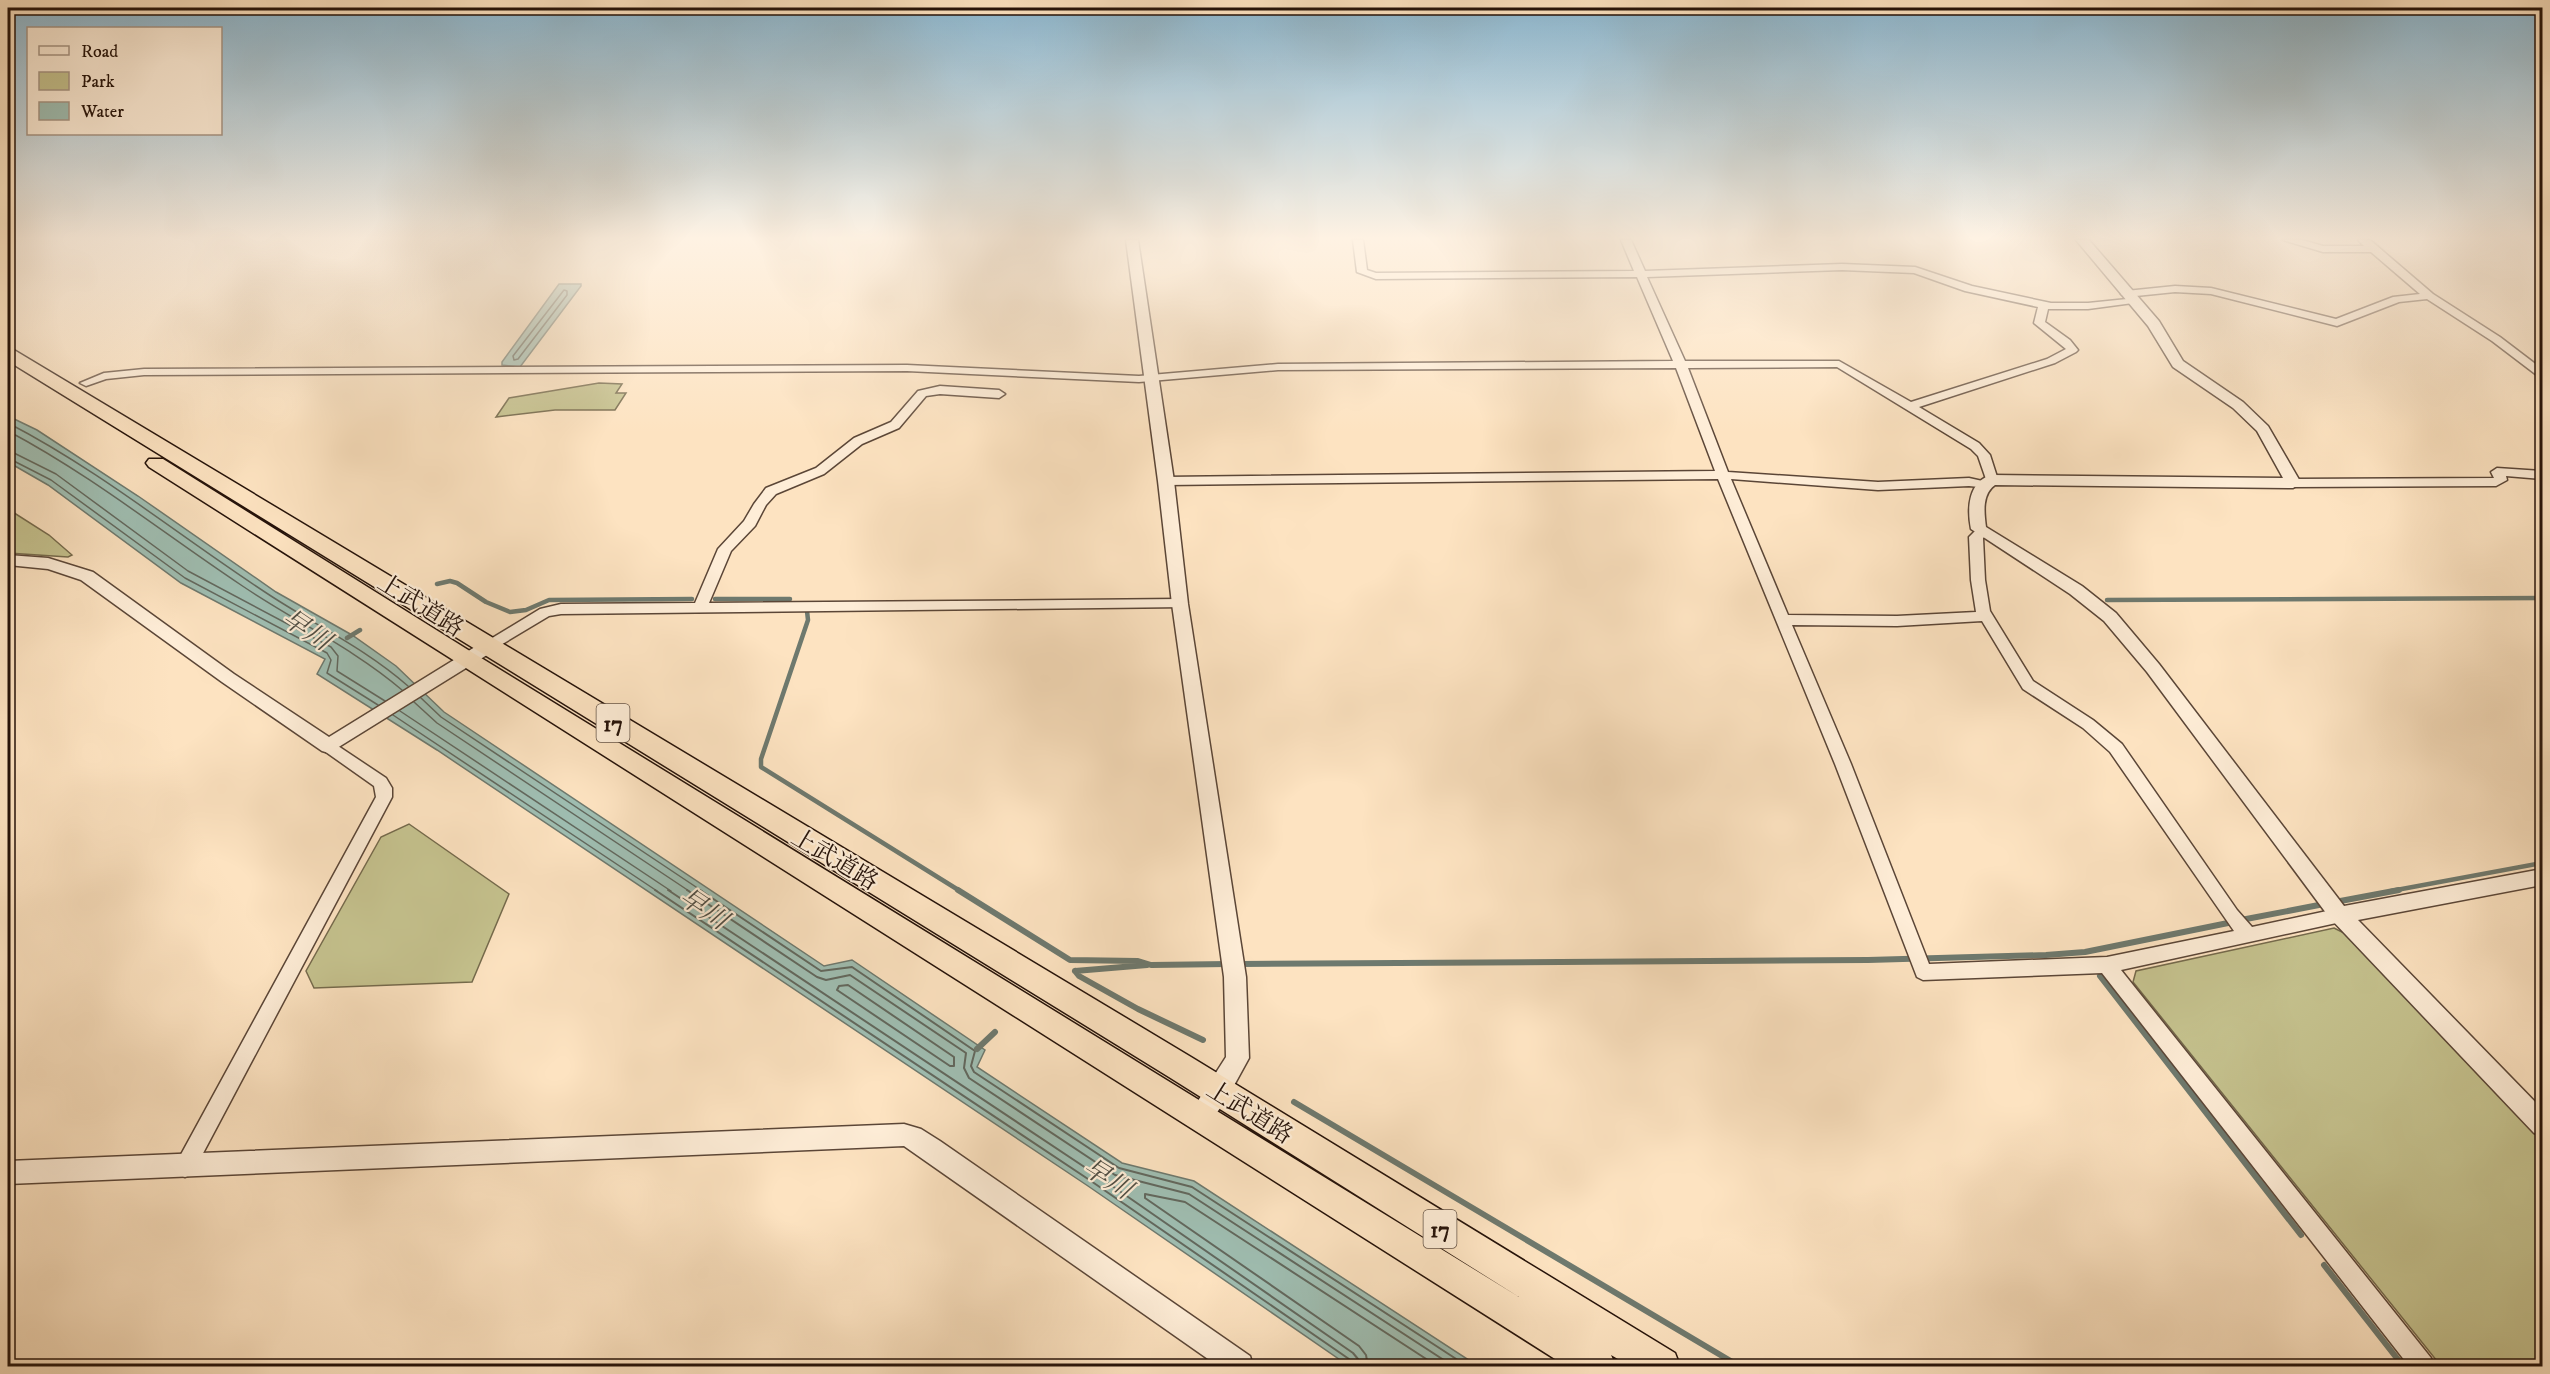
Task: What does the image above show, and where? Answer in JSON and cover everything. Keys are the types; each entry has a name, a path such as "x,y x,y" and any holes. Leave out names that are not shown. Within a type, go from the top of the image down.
{"highway":[{"name":"上武道路","path":"8,354 489,646 1209,1105 1598,1366"},
{"name":"上武道路","path":"8,371 457,665 1209,1105 1662,1366"}],"street":[{"path":"1141,304 1166,481 1180,604 1233,967 1238,1058 1209,1105"},
{"path":"1654,304 1843,764 1923,972 2107,965 2247,934 2334,908 2542,877"},
{"path":"2039,304 2088,306 2097,304"},
{"path":"2136,304 2154,324 2178,364 2238,405 2263,429 2293,483"},
{"path":"2263,304 2337,323 2384,304"},
{"path":"2442,304 2496,339 2542,374"},
{"path":"1912,406 2051,361 2072,351 2070,346 2039,323 2044,305"},
{"path":"86,383 104,376 144,372 907,369 1151,378 1278,367 1839,364 1912,406 1981,451 1988,482 1979,495 1977,522 1981,533 2076,590 2110,617 2160,676 2334,908 2542,1125"},
{"path":"957,391 965,371"},
{"path":"700,606 725,549 750,523 759,504 771,491 819,471 858,441 896,425 918,396 934,391 999,394"},
{"path":"1166,481 1723,475 1847,485 1969,482 2496,482 2501,480 2497,472 2542,475"},
{"path":"1981,533 1976,537 1978,580 1986,616 2028,685 2096,730 2116,748 2231,915 2247,934"},
{"path":"8,560 43,562 70,568 87,576 228,678 380,782 384,788 384,797 185,1167"},
{"path":"329,746 457,665 550,610 700,606 1180,604"},
{"path":"1784,620 1897,621 1986,616"},
{"path":"2107,965 2422,1366"},
{"path":"8,1173 904,1135 913,1137 931,1149 1240,1366"}],"green space":[{"path":"599,383 622,384 616,393 626,393 615,410 555,410 496,417 509,398"},
{"path":"8,509 49,535 72,555 68,557 8,553"},
{"path":"409,824 509,894 472,982 314,988 306,971 381,837"},
{"path":"2334,928 2348,935 2542,1135 2542,1366 2441,1366 2133,982 2136,971"}],"water":[{"path":"544,304 567,304 520,367 502,365"},
{"name":"早川","path":"8,416 37,430 138,496 276,592 352,635 396,666 444,712 824,966 852,960 985,1050 977,1067 1122,1163 1194,1181 1478,1366 1349,1366 1088,1186 437,750 317,674 325,659 181,583 48,485 8,462"}],"waterway":[{"path":"437,584 450,581 457,583 486,602 510,612 526,610 549,600 692,599"},
{"path":"2107,600 2542,598"},
{"path":"715,599 790,599"},
{"path":"807,611 808,620 761,759 761,767 960,891"},
{"name":"早川","path":"347,638 360,630"},
{"path":"2391,891 2542,863"},
{"path":"958,890 1070,960 1138,961 1151,965 1228,964"},
{"path":"2335,902 2399,890"},
{"path":"2241,920 2324,904"},
{"path":"1240,964 1868,960 2046,955 2085,952 2233,922"},
{"path":"1147,965 1075,971 1079,976 1138,1009 1203,1040"},
{"path":"2100,976 2301,1235"},
{"path":"977,1049 995,1032"},
{"path":"1294,1102 1739,1366"},
{"path":"2324,1265 2403,1366"}]}
